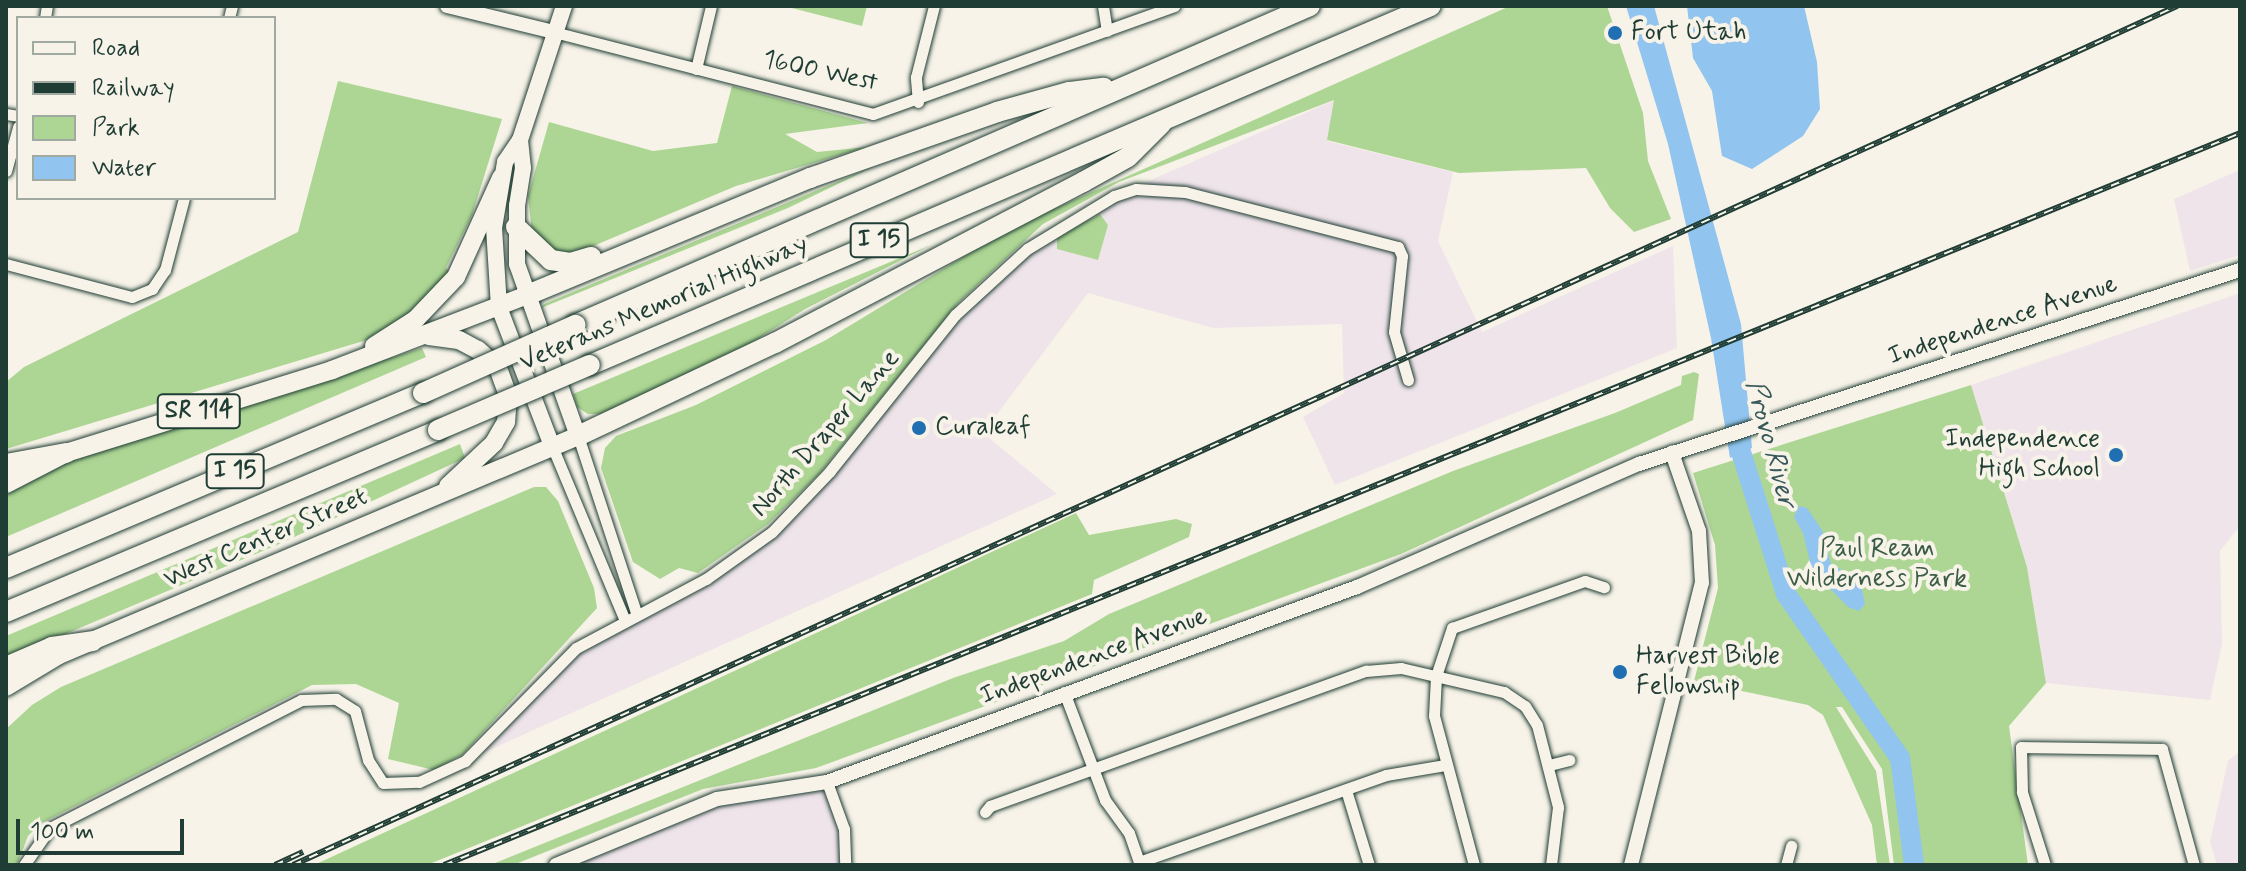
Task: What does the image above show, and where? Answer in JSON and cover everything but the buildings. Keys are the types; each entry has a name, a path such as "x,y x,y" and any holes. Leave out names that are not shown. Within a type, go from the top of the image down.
{"highway":[{"name":"Veterans Memorial Highway","path":"6,568 423,393 1310,6"},
{"name":"Veterans Memorial Highway","path":"6,612 1431,6"},
{"path":"525,296 773,192 997,112 1069,92 1124,87"},
{"path":"578,436 775,343 1083,182 1128,157 1168,116"},
{"path":"516,227 551,260 570,263 619,255"},
{"path":"14,469 66,453"},
{"path":"6,667 52,647 93,641"}],"main road":[{"name":"SR 114","path":"66,453 332,370 401,329 444,292 472,249 520,140 564,6"},
{"name":"SR 114","path":"520,140 523,168 516,227 525,296 578,436"},
{"path":"501,178 493,249 499,307 552,446"},
{"path":"332,370 525,296"},
{"path":"426,336 459,340 478,350 498,368 508,395 506,422 494,443 444,491"},
{"name":"West Center Street","path":"6,687 43,663 93,641 578,436"},
{"path":"6,484 14,469"}],"street":[{"name":"1600 West","path":"447,6 873,114 918,102 1174,6"},
{"path":"696,69 711,6"},
{"path":"918,102 916,77 934,6"},
{"path":"1103,6 1107,31"},
{"path":"6,171 16,134"},
{"name":"North Draper Lane","path":"24,865 50,828 284,706 319,697 355,711 368,760 383,783 419,782 465,761 561,660 624,618 706,579 772,532 830,471 955,315 983,288 1053,232 1091,207 1136,189 1185,192 1398,247 1402,256 1394,332 1408,380"},
{"path":"6,264 132,297 152,289 165,270 183,200"},
{"name":"Independence Avenue","path":"556,865 717,799 827,782 1064,692 1357,587 1639,464 2240,270"},
{"path":"578,436 636,612"},
{"path":"552,446 624,618"},
{"path":"1631,865 1702,583 1699,531 1672,453"},
{"path":"1474,865 1434,716 1436,676 1452,628 1585,581 1604,587"},
{"path":"985,812 990,806 1093,767 1366,671 1401,668 1514,696 1532,715 1549,765 1559,832 1551,865"},
{"path":"1064,692 1093,767 1139,864 1386,775 1445,765"},
{"path":"2045,865 2022,792 2021,747 2162,749 2194,865"},
{"path":"1549,765 1569,760"},
{"path":"827,782 844,829 845,865"},
{"path":"1346,790 1369,865"},
{"path":"1786,865 1791,846"}],"shaded area":[{"path":"1335,100 1327,141 1453,172 1438,241 1482,332 1673,246 1677,348 1335,485 1303,417 1344,393 1342,324 1213,328 1088,293 983,433 1057,494 465,761 561,660 706,579 772,532 955,315 1027,249 1114,196"},
{"path":"2240,170 2240,255 2190,271 2174,199"},
{"name":"Independence High School","path":"2240,293 2240,526 2220,551 2222,644 2210,700 2046,683 2027,567 1971,385"},
{"path":"2240,751 2240,865 2217,865 2210,842 2228,761"},
{"path":"827,782 845,865 556,865 717,799"}],"green space":[{"path":"784,6 867,6 862,26"},
{"path":"1510,6 1607,6 1643,113 1648,161 1671,219 1634,232 1610,208 1586,168 1459,173 1327,140 1334,100 1119,182 1043,224 958,303 820,473 768,524 698,573 679,568 660,579 633,562 601,468 605,448 616,436 696,405 826,340 1011,228"},
{"path":"338,81 502,119 472,215 446,268 450,272 413,313 370,339 6,449 6,382 24,367 298,232"},
{"path":"732,86 868,123 785,134 817,152 867,147 736,186 579,252 558,254 532,234 528,196 549,122 653,151 717,143"},
{"path":"873,167 788,208 541,308 544,304"},
{"path":"1100,214 1108,225 1098,260 1057,249 1057,237"},
{"path":"931,245 805,309 742,349 602,414 588,414 577,407 573,394"},
{"path":"422,348 426,357 6,537 6,495 54,465"},
{"path":"1694,372 1699,374 1693,420 1401,554 816,768 703,789 513,865 490,865 953,678 1064,641 1109,614 1453,471 1615,413 1681,385 1682,376"},
{"name":"Paul Ream Wilderness Park","path":"1971,385 2027,567 2046,683 2009,726 2028,865 1894,865 1882,769 1842,707 1836,707 1876,771 1890,865 1877,865 1872,825 1823,715 1808,705 1694,681 1718,588 1715,545 1693,473"},
{"path":"460,444 465,458 277,545 6,659 6,636"},
{"path":"534,487 546,487 558,501 594,588 597,608 463,754 434,770 388,759 399,703 356,684 312,685 40,824 28,836 17,865 6,865 6,729 32,705 61,687"},
{"path":"1076,513 1089,535 1176,519 1192,524 1189,537 1094,580 1092,594 427,865 314,865"}],"water":[{"path":"1626,6 1654,6 1741,324 1752,448 1730,458 1711,338 1668,144"},
{"path":"1687,6 1804,6 1817,62 1820,109 1803,136 1752,169 1722,156 1712,91 1693,58"},
{"path":"1799,506 1807,508 1822,530 1831,564 1860,580 1865,604 1859,611 1848,607 1812,570 1803,533 1794,517"}],"waterway":[{"name":"Provo River","path":"1734,430 1786,594 1900,758 1914,865"}],"railway":[{"path":"293,865 2177,6"},
{"path":"444,865 2240,133"},
{"path":"275,865 303,852"}],"place":[{"name":"Fort Utah","path":"1615,33"},
{"name":"Curaleaf","path":"919,428"},
{"name":"Independence High School","path":"2116,455"},
{"name":"Harvest Bible Fellowship","path":"1620,672"}]}
